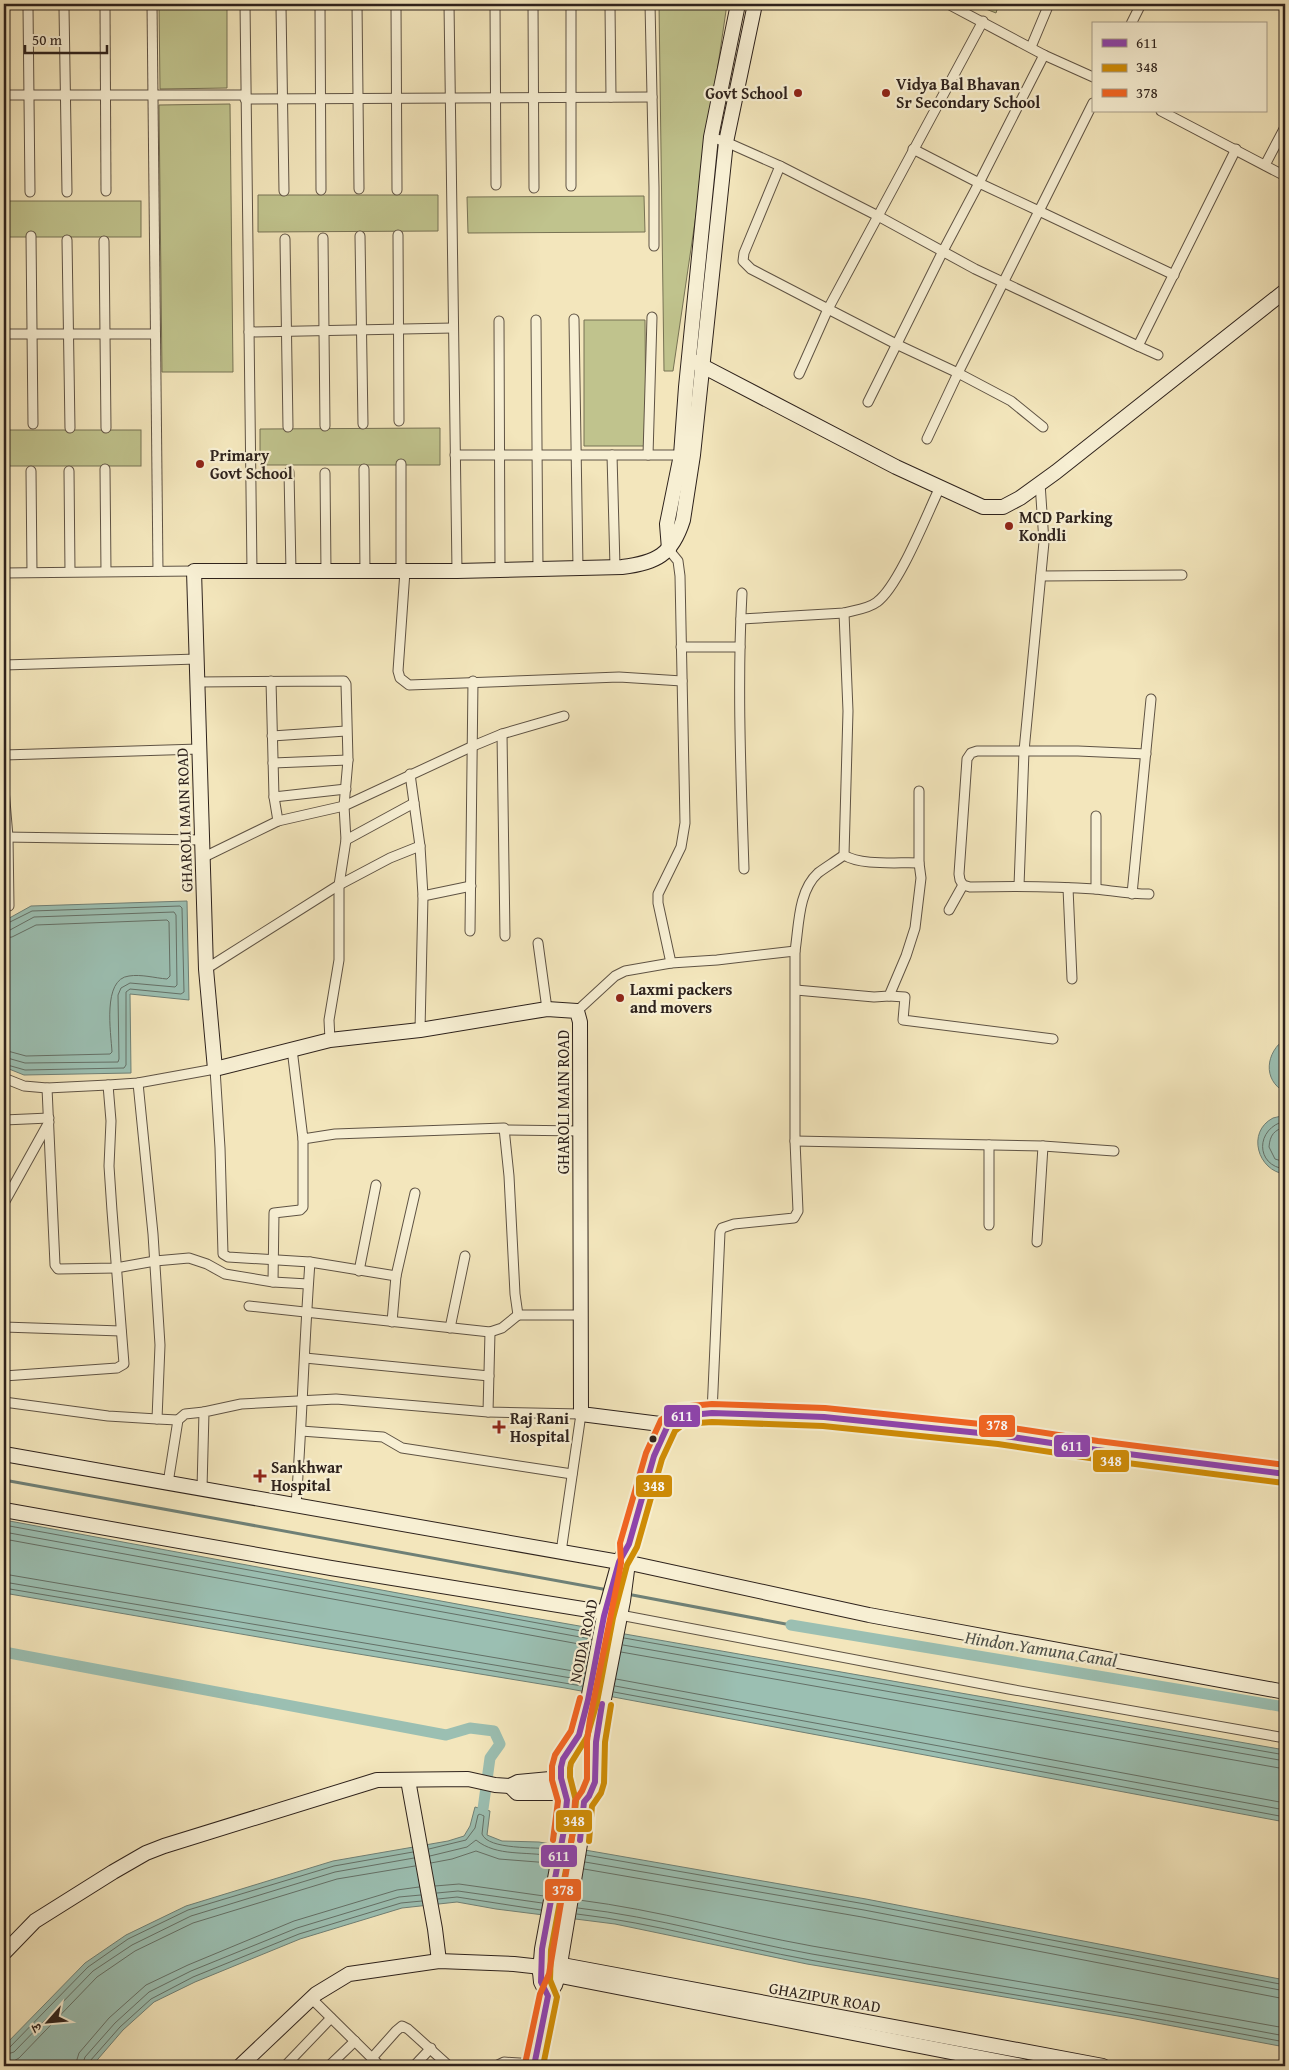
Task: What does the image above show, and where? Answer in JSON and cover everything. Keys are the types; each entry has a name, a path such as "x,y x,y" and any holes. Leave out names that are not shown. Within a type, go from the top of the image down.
{"street":[{"path":"152,4 158,571"},
{"path":"244,4 252,570"},
{"path":"357,4 359,189"},
{"path":"449,4 457,570"},
{"path":"495,4 496,186"},
{"path":"533,4 534,188"},
{"path":"571,4 571,186"},
{"path":"650,4 654,246"},
{"path":"688,455 689,359 711,137 738,4"},
{"path":"671,963 658,894 681,847 684,835 680,576 678,561 669,550 667,524 688,455 702,366 726,142 754,4"},
{"path":"948,4 1031,48 1092,77"},
{"path":"1031,48 1049,4"},
{"path":"1133,22 1141,4"},
{"path":"104,6 106,191"},
{"path":"320,6 321,190"},
{"path":"396,6 397,190"},
{"path":"610,6 611,97"},
{"path":"28,7 30,192"},
{"path":"281,7 284,191"},
{"path":"64,8 67,192"},
{"path":"799,374 828,309 983,21"},
{"path":"868,402 1044,54"},
{"path":"4,95 153,95 283,98 652,97"},
{"path":"927,439 1092,105"},
{"path":"1166,112 1179,115 1285,176"},
{"path":"1265,165 1285,127"},
{"path":"711,137 780,166 1004,283 1158,355"},
{"path":"914,148 980,183 1174,274"},
{"path":"1138,346 1236,149"},
{"path":"780,166 744,253 743,260 751,268 896,344 958,373 1011,402 1043,427"},
{"path":"398,234 399,421"},
{"path":"31,236 32,424"},
{"path":"360,236 363,424"},
{"path":"285,238 288,427"},
{"path":"323,238 325,426"},
{"path":"67,240 70,428"},
{"path":"104,241 106,428"},
{"path":"689,359 896,467 983,507 1003,506 1020,498 1040,483 1285,291"},
{"path":"648,455 652,317"},
{"path":"574,319 578,568"},
{"path":"499,320 500,570"},
{"path":"536,320 538,569"},
{"path":"249,332 454,328"},
{"path":"4,334 155,334"},
{"path":"455,455 688,455"},
{"path":"612,455 615,567"},
{"path":"401,464 403,570 398,671 400,678 408,685 473,681 619,677 682,680"},
{"path":"364,469 365,570"},
{"path":"69,470 70,571"},
{"path":"105,470 106,571"},
{"path":"32,471 32,572"},
{"path":"289,472 290,571"},
{"path":"324,473 326,570"},
{"path":"1019,886 1024,751 1044,542 1040,483"},
{"path":"741,619 844,612 869,607 877,602 892,587 940,487"},
{"path":"4,573 194,570 500,570 615,567 644,564 656,559 669,550"},
{"name":"GHAROLI MAIN ROAD","path":"194,570 206,969 215,1069"},
{"path":"1040,576 1182,575"},
{"path":"742,593 740,647 744,869"},
{"path":"844,612 848,711 844,855"},
{"path":"682,647 740,647"},
{"path":"4,665 197,659"},
{"path":"271,681 274,797 278,821"},
{"path":"198,682 344,681 346,684 348,760 344,806 346,840 339,885 339,960 329,1020 330,1040"},
{"path":"470,931 473,681"},
{"path":"1132,894 1151,699"},
{"path":"202,858 278,821 344,806 410,774 502,734 564,716"},
{"path":"272,736 346,731"},
{"path":"502,734 505,936"},
{"path":"4,754 199,749"},
{"path":"963,885 959,874 967,759 971,753 977,751 1078,751 1146,754"},
{"path":"273,763 348,760"},
{"path":"410,774 420,846 423,896 420,1030"},
{"path":"4,789 9,906"},
{"path":"274,797 346,789"},
{"path":"890,996 915,928 921,878 918,791"},
{"path":"346,840 414,803"},
{"path":"1096,816 1096,889"},
{"path":"6,837 203,840"},
{"path":"206,969 339,885 390,858 420,846"},
{"path":"844,855 850,859 919,863"},
{"path":"712,1413 720,1232 722,1228 734,1224 790,1218 797,1214 795,951 804,895 809,884 817,874 844,855"},
{"path":"963,885 1096,889 1132,894 1150,894"},
{"path":"949,910 963,885"},
{"path":"423,896 471,886"},
{"path":"1068,888 1072,979"},
{"path":"538,943 547,1009"},
{"path":"577,1011 620,973 671,963 795,951"},
{"path":"796,990 874,998 905,997 903,1020 1053,1039"},
{"name":"GHAROLI MAIN ROAD","path":"4,1078 24,1086 47,1088 138,1083 215,1069 330,1040 420,1030 547,1009 577,1011 580,1022 581,1414"},
{"path":"273,1282 274,1213 300,1210 304,1207 303,1139 292,1049"},
{"path":"215,1069 224,1254 228,1257 310,1262 396,1276"},
{"path":"138,1083 155,1260 160,1344 157,1419"},
{"path":"4,1376 117,1368 124,1364 110,1175 111,1121 108,1085"},
{"path":"47,1088 56,1268 116,1268 155,1260 189,1258 207,1264 226,1274 273,1282 308,1284"},
{"path":"4,1120 49,1120"},
{"path":"4,1202 49,1120"},
{"path":"303,1139 335,1134 502,1128 506,1130 580,1131"},
{"path":"506,1130 515,1294 518,1315"},
{"path":"795,1141 1043,1146 1114,1151"},
{"path":"989,1145 989,1225"},
{"path":"1037,1242 1043,1146"},
{"path":"359,1271 376,1185"},
{"path":"392,1322 396,1276 415,1193"},
{"path":"450,1328 465,1256"},
{"path":"296,1505 310,1262"},
{"path":"248,1306 490,1332 502,1328 518,1315 580,1315"},
{"path":"4,1327 121,1331"},
{"path":"488,1412 490,1332"},
{"path":"305,1358 489,1376"},
{"path":"168,1483 178,1420 185,1414 241,1404 336,1399 488,1412 581,1414 668,1425 680,1416 712,1413 824,1417 999,1434 1097,1450 1285,1474"},
{"path":"4,1402 108,1416 178,1420"},
{"path":"202,1488 204,1412"},
{"path":"562,1552 581,1414"},
{"name":"NOIDA ROAD","path":"573,1746 579,1735 588,1700 609,1597 623,1569 654,1456 668,1425"},
{"path":"301,1431 382,1438 402,1448 572,1474"},
{"path":"4,1454 562,1552 623,1569 1285,1692"},
{"path":"4,1510 605,1614 620,1619 1285,1738"},
{"name":"NOIDA ROAD","path":"596,1757 596,1740 623,1601 623,1569"},
{"path":"496,2066 504,2062 534,2065 548,1996 555,1985 582,1832 584,1802 590,1796 595,1785 596,1757 584,1744 580,1743 573,1746 563,1759 561,1778 566,1796 564,1830 541,1962 541,1982 548,1996"},
{"path":"4,1953 35,1921 146,1853 377,1780 468,1779 510,1786 518,1782 561,1778"},
{"path":"408,1780 439,1961"},
{"path":"510,1786 517,1793 566,1796 574,1802 584,1802"},
{"name":"GHAZIPUR ROAD","path":"240,2066 311,1998 349,1974 439,1961 514,1964 541,1962 559,1964 1103,2066"},
{"name":"GHAZIPUR ROAD","path":"559,1964 1023,2066"},
{"path":"311,1998 380,2066"},
{"path":"285,2066 331,2018"},
{"path":"372,2058 402,2026 431,2048 448,2066"},
{"path":"329,2066 354,2041"},
{"path":"414,2066 431,2048"}],"green space":[{"path":"159,4 227,4 227,88 160,89"},
{"path":"659,4 727,4 673,371 664,371"},
{"path":"973,4 999,4 996,13"},
{"path":"230,104 233,372 162,372 159,105"},
{"path":"258,195 438,195 438,231 258,232"},
{"path":"644,196 645,232 468,233 467,197"},
{"path":"4,201 141,201 141,237 4,237"},
{"path":"584,320 645,320 646,446 584,446"},
{"path":"440,428 440,465 260,465 260,429"},
{"path":"4,430 141,430 141,466 4,466"}],"water":[{"path":"187,901 189,1000 130,994 131,1073 24,1075 4,1067 4,921 31,906"},
{"path":"1285,1039 1285,1092 1273,1080 1269,1066 1274,1051"},
{"path":"1285,1115 1285,1174 1268,1166 1262,1159 1258,1141 1260,1132 1265,1124 1273,1118"},
{"path":"4,1520 511,1614 1285,1750 1285,1822 565,1688 4,1593"},
{"path":"475,1807 490,1811 487,1835 502,1841 539,1842 866,1899 1285,1980 1285,2047 1130,2018 807,1964 615,1924 496,1909 457,1902 402,1908 300,1939 195,1982 154,2002 123,2030 92,2066 4,2066 4,2046 85,1963 126,1935 186,1906 333,1861 448,1841 464,1836 470,1826"}],"waterway":[{"path":"4,1480 608,1590"},
{"path":"627,1594 791,1625"},
{"name":"Hindon Yamuna Canal","path":"791,1625 1285,1707"},
{"path":"4,1652 446,1735 470,1728 494,1731 500,1744 490,1758 483,1809"}],"transit line":[{"name":"378","path":"525,2064 540,1994 549,1974 573,1831 575,1801 587,1779 587,1741 590,1719 621,1563 620,1543 646,1453 661,1420 679,1407 712,1404 825,1408 1000,1426 1098,1441 1285,1465"},
{"name":"611","path":"534,2066 548,1996 541,1982 542,1949 564,1830 567,1800 561,1778 561,1767 563,1759 579,1735 588,1700 604,1616 619,1562 629,1544 654,1456 668,1425 681,1416 712,1413 824,1417 999,1435 1097,1450 1285,1474"},
{"name":"348","path":"543,2066 557,1997 550,1980 551,1950 573,1832 576,1801 570,1777 571,1763 587,1737 597,1702 613,1618 627,1565 637,1547 662,1459 675,1431 684,1424 712,1422 823,1426 998,1444 1096,1459 1284,1483"},
{"name":"378","path":"553,1840 558,1801 552,1780 552,1766 555,1755 571,1731 580,1698"},
{"name":"611","path":"580,1840 584,1802 595,1782 596,1742 602,1704"},
{"name":"348","path":"589,1841 592,1806 601,1793 604,1783 605,1742 611,1705"}],"place":[{"name":"Govt School","path":"798,93"},
{"name":"Vidya Bal Bhavan Sr Secondary School","path":"886,93"},
{"name":"Primary Govt School","path":"200,464"},
{"name":"MCD Parking Kondli","path":"1009,526"},
{"name":"Laxmi packers and movers","path":"620,998"},
{"name":"Raj Rani Hospital","path":"499,1427"},
{"name":"Sankhwar Hospital","path":"260,1476"}]}
